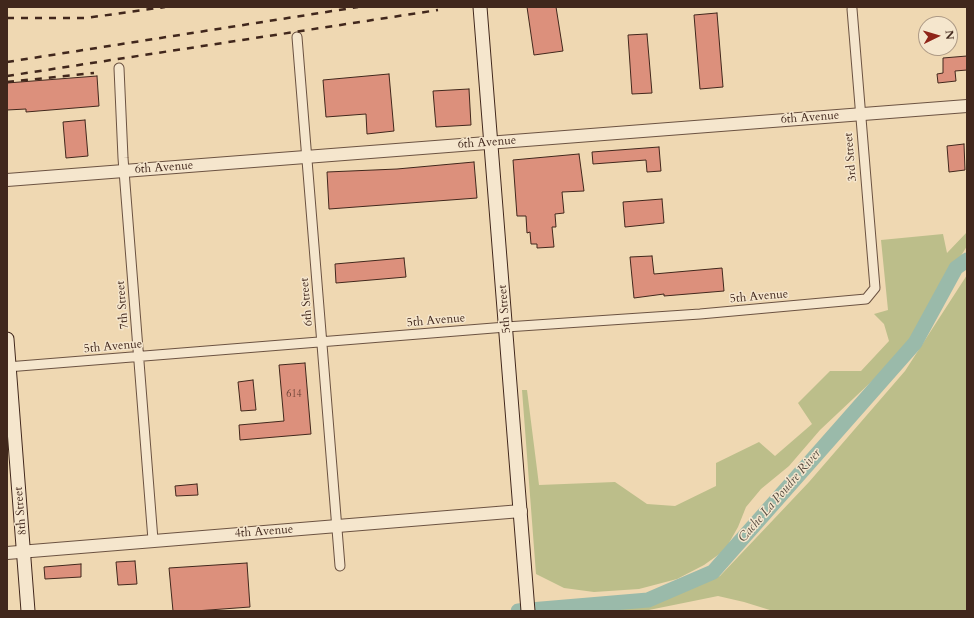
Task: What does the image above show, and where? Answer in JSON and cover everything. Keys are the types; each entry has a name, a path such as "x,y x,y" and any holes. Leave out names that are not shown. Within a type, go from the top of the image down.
{"main road":[{"name":"5th Street","path":"480,7 528,611"},
{"name":"8th Street","path":"7,339 28,611"}],"street":[{"name":"3rd Street","path":"852,8 875,288 866,299"},
{"name":"6th Street","path":"297,37 340,566"},
{"name":"7th Street","path":"119,68 124,171 153,540"},
{"name":"6th Avenue","path":"7,180 967,106"},
{"name":"5th Avenue","path":"8,367 506,327 700,314 866,299"},
{"name":"4th Avenue","path":"7,553 521,511"}],"green space":[{"path":"967,232 967,246 909,341 888,366 820,430 789,466 761,489 746,507 738,527 725,550 704,565 677,579 639,589 594,592 564,588 536,574 522,390 527,390 539,485 615,482 647,504 675,506 716,486 716,463 759,442 775,456 812,424 798,403 830,371 861,371 889,341 884,324 874,314 888,310 881,240 943,234 947,253"},
{"path":"967,275 967,611 773,611 718,596 644,611 574,611 657,601 720,576 809,482 905,371"}],"building":[{"path":"527,7 556,7 563,51 534,55"},
{"path":"717,13 723,87 700,89 694,15"},
{"path":"647,34 652,93 632,94 628,35"},
{"path":"967,56 967,70 955,71 956,81 938,83 937,74 943,73 943,58"},
{"path":"389,74 394,131 367,134 366,114 326,117 323,80"},
{"path":"97,76 99,106 26,112 26,109 7,110 7,83"},
{"path":"469,89 471,125 436,127 433,91"},
{"path":"85,120 88,156 66,158 63,122"},
{"path":"964,144 965,170 949,172 947,146"},
{"path":"659,147 661,171 647,172 646,160 593,164 592,152"},
{"path":"579,154 584,191 562,192 564,213 555,214 556,227 552,227 554,247 537,248 537,244 531,244 530,232 527,233 526,216 517,216 513,160"},
{"path":"474,162 477,198 329,209 327,172 397,169"},
{"path":"662,199 664,223 625,227 623,202"},
{"path":"652,256 654,274 722,268 724,291 664,296 664,294 634,298 630,257"},
{"path":"404,258 406,277 336,283 335,264"},
{"path":"305,363 311,434 240,440 239,425 284,421 279,365"},
{"path":"253,380 256,410 241,411 238,382"},
{"path":"197,484 198,495 176,496 175,486"},
{"path":"135,561 137,584 118,585 116,562"},
{"path":"247,563 250,607 173,611 169,568"},
{"path":"81,564 81,577 45,579 44,567"}],"waterway":[{"name":"Cache La Poudre River","path":"518,611 648,600 713,572 915,343 956,268 967,260"}],"railway":[{"path":"7,18 86,18 165,7"},
{"path":"7,62 358,7"},
{"path":"7,76 438,10"},
{"path":"7,82 94,73"}]}
